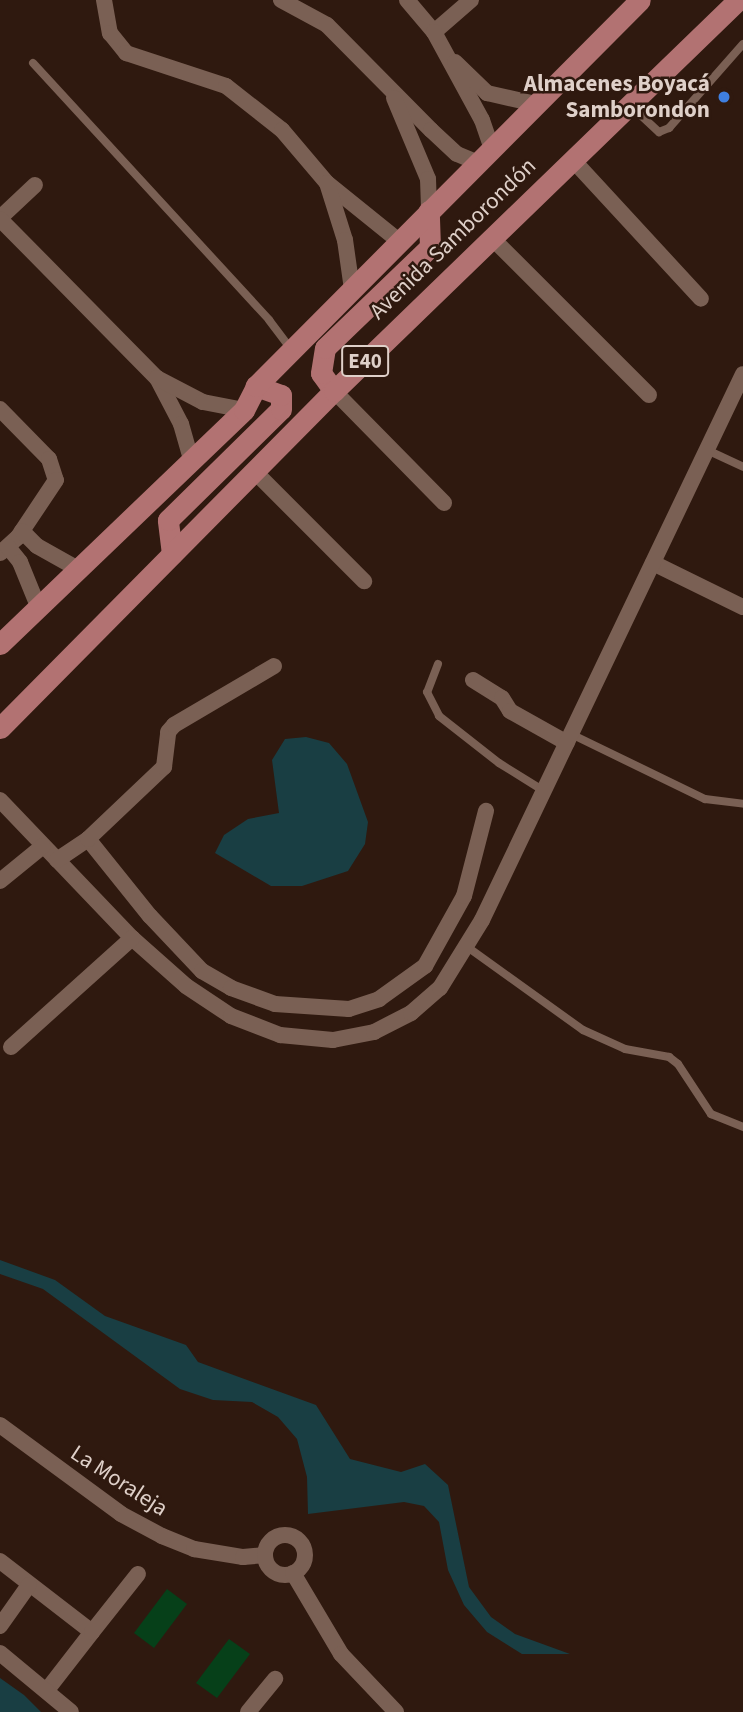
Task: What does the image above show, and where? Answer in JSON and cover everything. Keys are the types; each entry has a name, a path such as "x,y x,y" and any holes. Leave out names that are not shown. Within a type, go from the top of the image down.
{"highway":[{"name":"Avenida Samborondón","path":"0,643 244,410 256,386 640,0"},
{"name":"Avenida Samborondón","path":"0,728 334,391 738,0"},
{"path":"334,391 321,373 326,348 430,247 429,211"},
{"path":"172,554 168,520 281,409 281,395 256,386"}],"street":[{"path":"104,0 110,33 126,53 226,86 282,130 327,183 399,241"},
{"path":"281,0 327,25 457,154 485,156 448,55 434,32 407,0"},
{"path":"434,32 471,0"},
{"path":"448,55 487,93 536,104"},
{"path":"388,86 428,179 429,211"},
{"path":"572,159 701,299"},
{"path":"327,183 345,240 352,289"},
{"path":"35,185 0,219 157,378 181,424 192,462"},
{"path":"492,238 649,395"},
{"path":"0,800 132,938 186,986 231,1016 280,1035 333,1040 374,1032 411,1013 440,988 466,946 544,791 743,374"},
{"path":"157,378 203,402 244,410"},
{"path":"334,391 444,503"},
{"path":"0,408 55,468 56,480 22,531 4,550 20,562 38,606"},
{"path":"254,471 364,582"},
{"path":"22,531 37,546 76,568"},
{"path":"653,563 743,607"},
{"path":"57,860 88,839 163,766 168,732 174,725 274,666"},
{"path":"473,680 502,698 510,711 569,739"},
{"path":"88,839 150,916 202,971 231,988 275,1004 349,1009 379,999 425,965 464,896 486,811"},
{"path":"0,881 43,846"},
{"path":"11,1047 132,938"},
{"name":"La Moraleja","path":"0,1425 121,1514 162,1536 194,1549 243,1557 265,1555"},
{"path":"292,1536 304,1554 293,1573 277,1573 265,1555 270,1541 292,1536"},
{"path":"0,1561 92,1632"},
{"path":"293,1573 341,1654 396,1712"},
{"path":"47,1690 138,1574"},
{"path":"0,1626 29,1585"},
{"path":"0,1653 71,1712"},
{"path":"248,1712 275,1679"}],"lane":[{"path":"629,105 659,132 669,128 743,44"},
{"path":"33,63 269,320 292,351"},
{"path":"707,450 743,467"},
{"path":"438,664 427,692 439,716 499,763 544,791"},
{"path":"569,739 705,799 743,804"},
{"path":"466,946 583,1030 625,1049 669,1057 678,1064 711,1114 743,1127"}],"green space":[{"path":"167,1589 187,1604 154,1648 134,1633"},
{"path":"229,1639 250,1654 217,1698 196,1683"}],"water":[{"path":"306,737 329,743 347,764 368,822 365,844 348,871 302,886 271,886 215,853 224,835 248,819 279,813 272,760 285,739"},
{"path":"0,1260 55,1280 105,1316 186,1345 198,1362 316,1405 350,1459 401,1472 425,1464 448,1485 469,1587 491,1617 515,1634 570,1654 522,1654 487,1632 464,1605 448,1570 439,1522 424,1506 404,1502 308,1514 307,1477 297,1439 278,1417 252,1402 213,1400 180,1389 43,1289 0,1274"},
{"path":"0,1678 24,1695 41,1712 0,1712"}],"place":[{"name":"Almacenes Boyacá Samborondon","path":"724,97"}]}
